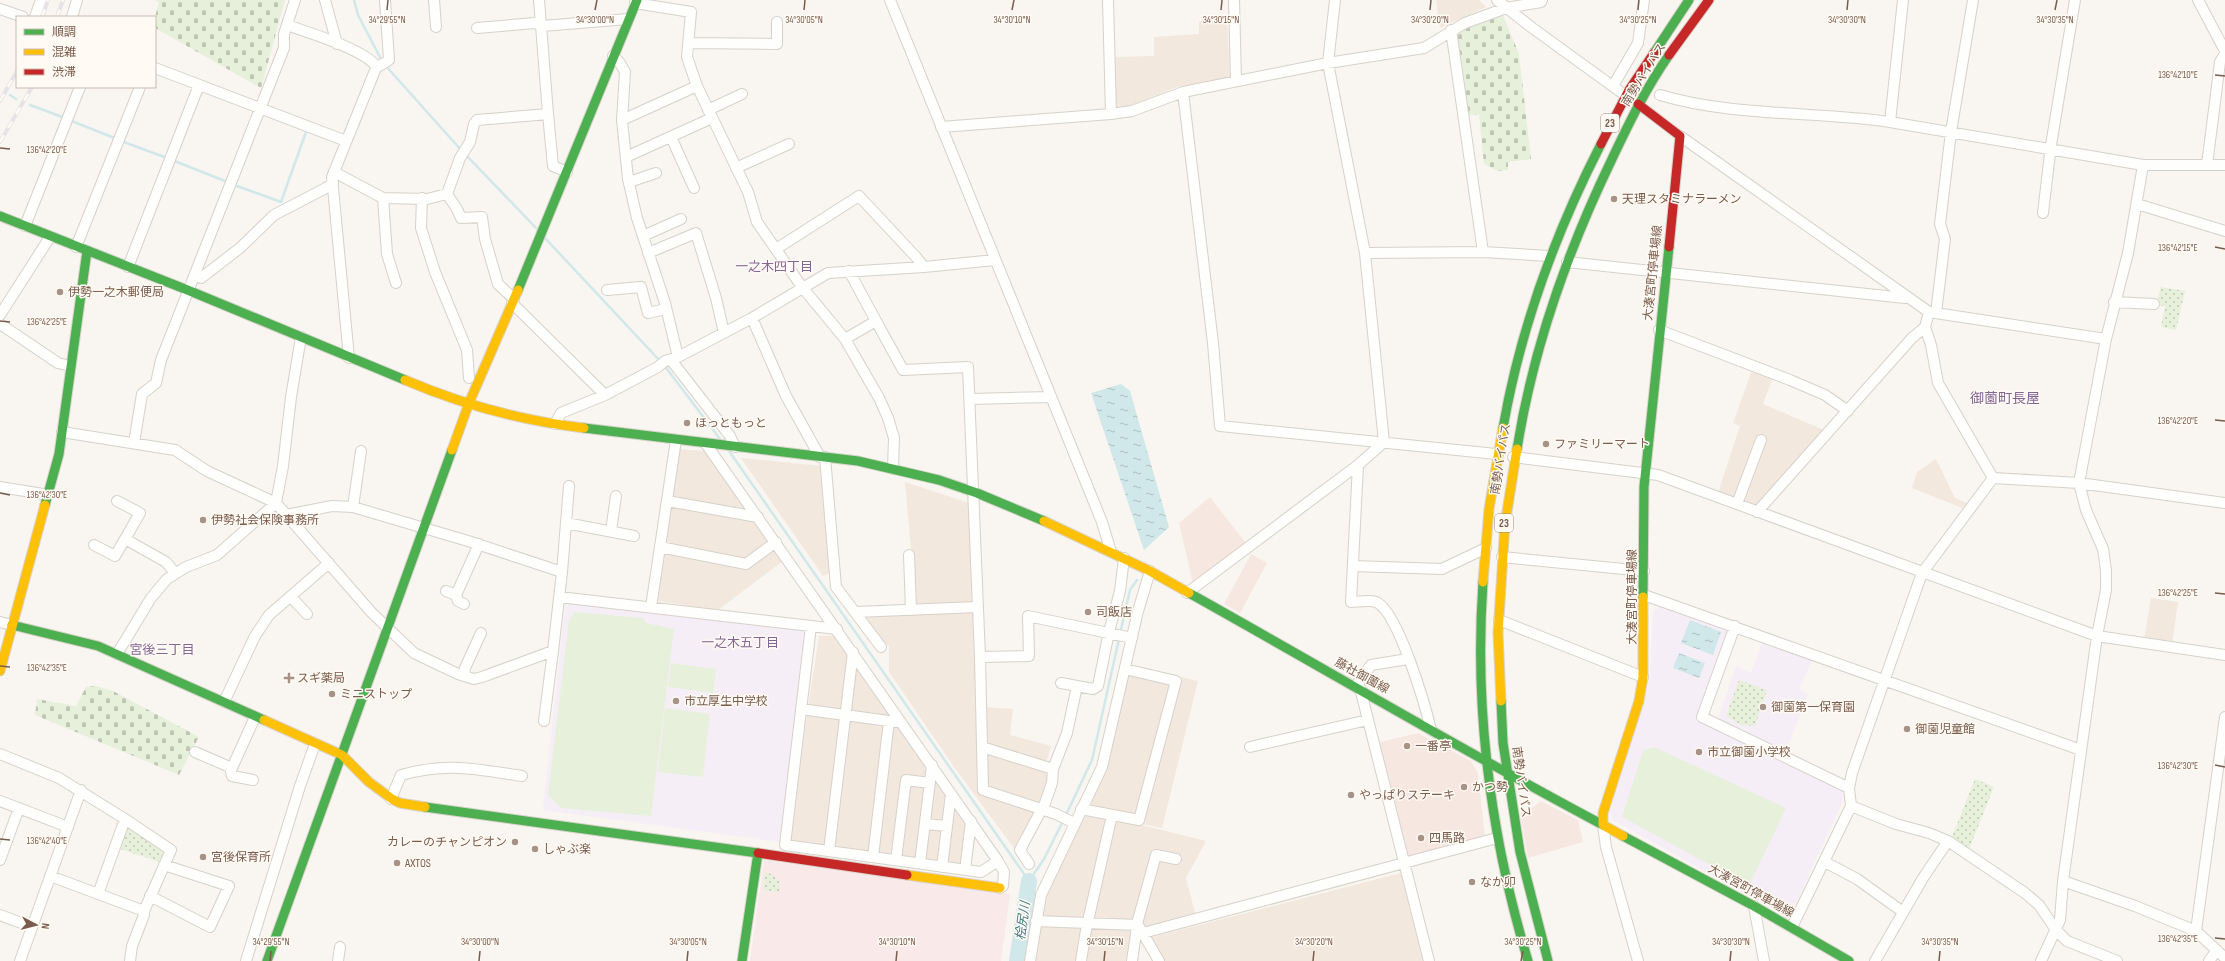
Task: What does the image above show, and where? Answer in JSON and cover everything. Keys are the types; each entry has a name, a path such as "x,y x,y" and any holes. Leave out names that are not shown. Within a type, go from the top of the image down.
{"main road":[{"path":"1669,27 1679,0"},
{"name":"南勢バイパス","path":"1528,961 1515,919 1497,838 1482,722 1480,622 1496,454 1534,302 1550,256 1584,173 1625,96 1669,27 1689,0"},
{"name":"南勢バイパス","path":"1548,961 1537,926 1520,851 1507,774 1501,722 1498,670 1499,620 1504,522 1513,457 1532,370 1552,301 1602,179 1638,104 1659,71 1709,0"},
{"path":"267,961 469,403 546,223 636,2"},
{"path":"1638,104 1680,136"},
{"name":"大湊宮町停車場線","path":"1680,136 1645,473 1643,677 1639,701 1603,812 1603,825 1792,927 1849,961"},
{"name":"藤社御薗線","path":"0,216 190,291 413,384 469,403 555,424 676,440 858,461 893,468 973,492 1036,517 1150,571 1358,687 1507,774 1603,825"},
{"path":"0,671 59,454 87,251"},
{"path":"12,625 70,638 117,654 342,755 391,799 408,804 1000,888"},
{"path":"742,961 758,853"}],"street":[{"path":"35,16 41,0"},
{"path":"72,16 77,0"},
{"path":"134,443 142,394 156,383 162,360 284,48 284,34 295,0"},
{"path":"324,0 337,44"},
{"path":"348,358 333,183 334,172 369,82 377,67 388,60 385,0"},
{"path":"434,0 436,27"},
{"path":"539,0 553,166 567,172"},
{"path":"890,0 1102,522 1111,552"},
{"path":"1108,0 1111,114"},
{"path":"1234,0 1236,81"},
{"path":"1335,0 1328,63 1365,253 1384,442"},
{"path":"1497,0 1625,96 1638,104"},
{"path":"941,127 1111,114 1132,111 1183,92 1328,63 1424,48 1451,30 1506,8 1541,2 1542,0"},
{"path":"1613,86 1638,43 1644,0"},
{"path":"1890,122 1903,0"},
{"path":"1757,512 1912,338 1925,327 1933,313 1945,239 1940,224 1951,132 1973,0"},
{"path":"2043,213 2050,149 2075,0"},
{"path":"2198,0 2225,51"},
{"path":"636,2 691,12 688,63 710,114 748,192 757,222 802,287 844,339 888,418 894,438 893,468"},
{"path":"0,9 20,16"},
{"path":"477,28 535,23 542,26 628,19"},
{"path":"689,43 776,44 777,22"},
{"path":"287,25 361,53 372,60 377,67"},
{"path":"1451,30 1483,252"},
{"path":"2207,165 2220,62 2225,54"},
{"path":"614,56 625,72 622,120 629,182 643,236 666,309 668,361 730,436 734,447"},
{"path":"156,68 346,141"},
{"path":"128,267 199,85"},
{"path":"622,120 697,86"},
{"path":"25,226 80,88"},
{"path":"76,247 140,88"},
{"path":"1183,92 1213,343 1220,426 1496,454"},
{"path":"626,157 671,137 742,94"},
{"path":"1660,95 1692,103 1741,110 1852,116 2143,165 2225,165"},
{"path":"447,194 460,158 468,147 477,120 548,114"},
{"path":"1680,136 1907,298 1933,313 2106,339"},
{"path":"671,137 694,188"},
{"path":"736,168 789,144"},
{"path":"2041,961 2060,920 2063,881 2097,636 2106,590 2106,570 2103,549 2086,510 2079,483 2106,339 2114,302 2128,253 2138,204 2143,165"},
{"path":"334,172 383,198 422,198 447,194"},
{"path":"629,182 656,173"},
{"path":"195,276 201,278 220,265 274,215 333,183"},
{"path":"447,194 461,218 482,217 485,239 498,284 605,395"},
{"path":"776,249 859,196 924,267"},
{"path":"383,198 387,254 396,283"},
{"path":"422,198 421,228 435,272 467,350 469,378"},
{"path":"2138,204 2225,231"},
{"path":"643,236 681,219"},
{"path":"648,253 696,233 716,298 724,333"},
{"path":"0,315 50,237"},
{"path":"1365,253 1483,252 1550,256"},
{"path":"555,424 561,413 605,395 724,333 828,273 924,267 995,260"},
{"path":"1567,262 1907,298"},
{"path":"849,271 903,370 968,367 980,657 983,790 1056,814 1071,821"},
{"path":"607,290 641,287 648,313 666,309"},
{"path":"2114,302 2154,304"},
{"path":"752,318 786,396 823,457 836,587 881,647"},
{"path":"844,339 876,321"},
{"path":"0,324 58,363 70,366"},
{"path":"1925,327 1931,345 1938,383 1993,478"},
{"path":"1659,330 1790,380 1825,395 1848,411"},
{"path":"117,654 151,598 167,579 175,573 217,555 276,503 279,492 291,397 301,337"},
{"path":"970,399 1051,397"},
{"path":"62,432 176,450 207,471 276,503 387,628 414,653 464,676 474,679 482,677 553,651"},
{"path":"651,607 676,440"},
{"path":"1737,504 1761,440"},
{"path":"1188,593 1358,464 1384,442"},
{"path":"711,444 758,517 998,861 1005,876 1003,886 1000,888"},
{"path":"353,507 361,451"},
{"path":"1513,457 1645,473 1737,504 2097,636 2225,655"},
{"path":"1358,464 1351,602 1376,602 1382,606 1396,630 1425,701 1431,730"},
{"path":"1993,478 2079,483 2225,503"},
{"path":"1792,927 1851,806 1849,788 1852,773 1922,573 1993,478"},
{"path":"544,721 562,572 569,486"},
{"path":"0,487 49,495"},
{"path":"611,531 616,496"},
{"path":"94,545 115,556 140,513 117,501"},
{"path":"667,501 758,517"},
{"path":"286,515 332,506 353,507 479,544 562,572"},
{"path":"566,523 634,536"},
{"path":"126,538 166,562 175,573"},
{"path":"660,547 746,564 776,542"},
{"path":"464,604 458,601 456,595 479,544"},
{"path":"1353,566 1442,569 1486,548"},
{"path":"909,555 912,610"},
{"path":"1502,557 1644,571"},
{"path":"1061,683 1093,689 1098,686 1117,605 1124,558"},
{"path":"224,702 254,636 269,615 329,563"},
{"path":"1030,961 1041,895 1071,821 1081,809 1102,768 1130,637 1150,571"},
{"path":"446,591 456,595"},
{"path":"1644,595 2082,750"},
{"path":"291,597 307,614"},
{"path":"559,597 837,629"},
{"path":"855,612 978,607"},
{"path":"980,657 1029,656 1028,616 1130,637"},
{"path":"1499,620 1643,677"},
{"path":"0,622 12,625"},
{"path":"811,626 785,845 981,872 998,861"},
{"path":"1735,626 1702,717 1849,788"},
{"path":"464,676 465,668 481,633"},
{"path":"829,851 853,652"},
{"path":"1408,659 1371,665 1358,687 1368,720 1429,961"},
{"path":"1081,809 1139,820 1176,680 1124,669"},
{"path":"1029,864 1020,850 1041,810 1052,783 1053,769 1067,733 1077,686"},
{"path":"801,709 902,723"},
{"path":"230,767 232,768 255,717"},
{"path":"2196,931 2225,717"},
{"path":"1250,746 1368,720"},
{"path":"874,857 889,721"},
{"path":"246,961 300,786 315,744"},
{"path":"982,748 1053,769"},
{"path":"195,752 230,767"},
{"path":"0,754 59,778 81,790 171,850 144,911 144,915 132,946 130,961"},
{"path":"920,863 932,765"},
{"path":"391,799 401,775 425,768 458,766 522,776"},
{"path":"230,767 232,776 253,780"},
{"path":"896,860 906,780 930,783"},
{"path":"20,961 81,790"},
{"path":"942,867 951,794"},
{"path":"0,801 68,826"},
{"path":"1851,806 1896,824 1929,833 1948,842 2025,893 2039,905 2056,930 2067,941 2117,961"},
{"path":"0,860 19,808"},
{"path":"1081,961 1112,815"},
{"path":"98,894 125,819"},
{"path":"965,870 971,822"},
{"path":"925,824 947,826"},
{"path":"1603,825 1606,847 1638,961"},
{"path":"1036,921 1088,923 1141,929 1405,863 1497,838"},
{"path":"1875,961 1923,878 1948,842"},
{"path":"1132,961 1141,929 1156,855 1176,859"},
{"path":"1824,862 1857,879 1903,912"},
{"path":"150,896 210,927 229,886 164,865"},
{"path":"50,876 144,911"},
{"path":"2063,881 2135,906 2196,931 2225,958"},
{"path":"1754,906 1758,936 1764,961"},
{"path":"0,915 32,927"},
{"path":"1141,929 1159,961"},
{"path":"338,961 340,947"},
{"path":"2209,961 2217,950"}],"shaded area":[{"path":"1436,0 1479,0 1486,7 1440,28"},
{"path":"1227,19 1230,78 1179,86 1129,106 1116,107 1114,57 1154,56 1154,37 1199,34 1199,21"},
{"path":"1752,370 1773,377 1763,404 1824,430 1759,508 1718,493 1740,426 1733,423"},
{"path":"679,449 705,451 783,561 718,610 658,601"},
{"path":"741,458 822,466 830,573 823,576"},
{"path":"1936,459 1955,498 1969,504 1965,509 1912,488 1917,472"},
{"path":"905,482 969,503 974,603 916,606"},
{"path":"1210,497 1248,546 1194,588 1179,523"},
{"path":"1251,554 1267,563 1240,613 1224,604"},
{"path":"2151,598 2178,602 2172,645 2144,640"},
{"name":"市立厚生中学校","path":"573,602 806,629 780,842 543,810 565,607"},
{"name":"市立御薗小学校","path":"1661,605 1727,629 1727,633 1696,717 1844,788 1843,801 1789,918 1613,820 1610,812 1650,677 1653,611"},
{"path":"976,610 981,792 1036,812 1016,851 954,767 889,672 889,645 883,645 861,615"},
{"path":"819,636 835,636 968,824 961,868 791,843 788,839"},
{"name":"御薗第一保育園","path":"1763,640 1813,657 1799,690 1808,694 1786,752 1718,719 1736,666 1751,673"},
{"path":"1133,675 1169,684 1170,686 1136,815 1090,808 1088,805 1127,676"},
{"path":"1181,677 1198,681 1162,828 1142,824"},
{"path":"984,707 1013,709 1010,735 1051,746 1046,763 986,745"},
{"path":"1418,733 1471,761 1478,773 1485,838 1407,860 1377,743"},
{"path":"984,751 1048,771 1048,782 1039,807 986,788"},
{"path":"1541,801 1578,820 1583,842 1528,858 1520,813 1531,809"},
{"path":"1090,814 1102,816 1106,823 1085,915 1082,919 1044,917 1041,914 1044,899 1081,819"},
{"path":"1117,819 1206,841 1186,878 1195,913 1145,927 1143,922 1094,919"},
{"path":"764,860 1010,894 1001,961 750,961"},
{"path":"1401,873 1423,961 1164,961 1152,937"},
{"path":"1043,925 1079,927 1081,929 1077,961 1034,961 1039,928"},
{"path":"1093,928 1130,930 1133,934 1128,961 1085,961 1090,930"}],"green space":[{"path":"154,0 285,0 261,88 156,29 155,16 159,2"},
{"path":"1502,13 1519,54 1531,159 1508,162 1508,170 1498,171 1484,164 1479,114 1467,116 1454,35 1458,30"},
{"path":"2161,287 2185,291 2176,330 2161,327 2165,306 2156,305"},
{"path":"575,612 643,618 646,623 674,629 651,816 561,808 548,795 569,620"},
{"path":"671,663 716,669 713,693 668,687"},
{"path":"1739,680 1767,690 1755,726 1741,725 1726,716"},
{"path":"96,686 113,691 199,737 179,775 35,715 37,699 76,706 86,687"},
{"path":"665,708 710,714 703,777 658,772"},
{"path":"1654,747 1786,808 1749,886 1622,817 1643,751"},
{"path":"1975,779 1994,787 1969,849 1952,837"},
{"path":"129,827 161,848 164,854 160,862 117,848 124,830"},
{"path":"765,872 774,875 780,883 779,892 763,890"}],"water":[{"path":"1121,384 1130,391 1169,527 1144,550 1091,393"},
{"path":"1690,620 1721,632 1713,655 1681,643"},
{"path":"1679,653 1705,663 1699,678 1673,668"}],"waterway":[{"path":"354,0 358,15 382,61"},
{"path":"385,65 462,151"},
{"path":"10,95 16,99"},
{"path":"30,105 65,118"},
{"path":"69,120 117,139"},
{"path":"237,186 281,202 306,132"},
{"path":"121,141 167,158"},
{"path":"465,154 538,230"},
{"path":"172,160 225,181"},
{"path":"544,237 661,362"},
{"path":"664,365 720,439"},
{"path":"729,451 1029,881 1044,859 1063,821"},
{"path":"1120,634 1130,590 1137,580"},
{"path":"1065,817 1092,760 1119,639"},
{"name":"桧尻川","path":"1017,961 1029,881"}],"railway":[{"path":"42,16 48,0"},
{"path":"57,16 63,0"},
{"path":"0,101 16,73"},
{"path":"0,142 31,88"}],"traffic: fast":[{"path":"518,290 637,0"},
{"path":"1654,53 1689,0"},
{"path":"1517,449 1532,374 1542,337 1567,264 1596,193 1625,132 1645,93 1669,55"},
{"path":"1503,428 1519,355 1542,282 1569,212 1601,144"},
{"path":"0,216 190,291 405,380"},
{"path":"1643,597 1644,487 1669,247"},
{"path":"45,505 59,454 87,251"},
{"path":"584,428 858,461 939,480 977,493 1044,521"},
{"path":"267,961 452,450"},
{"path":"1483,582 1481,678 1488,773 1504,868 1528,961"},
{"path":"1189,593 1447,739 1603,825"},
{"path":"12,625 98,646 264,720"},
{"path":"1501,701 1503,743 1520,852 1548,961"},
{"path":"425,807 758,853 742,961"},
{"path":"1623,836 1754,906 1849,961"}],"traffic: slow":[{"path":"452,450 469,403 518,290"},
{"path":"405,380 470,404 538,421 584,428"},
{"path":"1483,582 1489,509 1503,428"},
{"path":"1501,701 1498,633 1505,524 1517,449"},
{"path":"0,671 45,505"},
{"path":"1044,521 1150,571 1189,593"},
{"path":"1623,836 1603,825 1603,813 1639,701 1643,677 1643,597"},
{"path":"264,720 342,755 369,782 392,799 400,803 425,807"},
{"path":"907,875 1000,888"}],"traffic: jam":[{"path":"1669,55 1709,0"},
{"path":"1601,144 1629,90 1654,53"},
{"path":"1638,104 1680,136 1669,247"},
{"path":"758,853 907,875"}],"place":[{"name":"天理スタミナラーメン","path":"1614,199"},
{"name":"伊勢一之木郵便局","path":"60,292"},
{"name":"ほっともっと","path":"687,423"},
{"name":"ファミリーマート","path":"1546,444"},
{"name":"伊勢社会保険事務所","path":"203,520"},
{"name":"司飯店","path":"1088,612"},
{"name":"スギ薬局","path":"289,678"},
{"name":"ミニストップ","path":"332,694"},
{"name":"市立厚生中学校","path":"676,701"},
{"name":"御薗第一保育園","path":"1763,707"},
{"name":"御薗児童館","path":"1907,729"},
{"name":"一番亭","path":"1407,746"},
{"name":"市立御薗小学校","path":"1699,752"},
{"name":"かつ勢","path":"1464,787"},
{"name":"やっぱりステーキ","path":"1351,795"},
{"name":"四馬路","path":"1421,838"},
{"name":"カレーのチャンピオン","path":"515,842"},
{"name":"しゃぶ楽","path":"535,849"},
{"name":"宮後保育所","path":"203,857"},
{"name":"AXTOS","path":"397,863"},
{"name":"なか卯","path":"1472,882"}],"district":[{"name":"一之木四丁目","path":"774,267"},
{"name":"御薗町長屋","path":"2005,398"},
{"name":"一之木五丁目","path":"740,643"},
{"name":"宮後三丁目","path":"162,650"}]}
